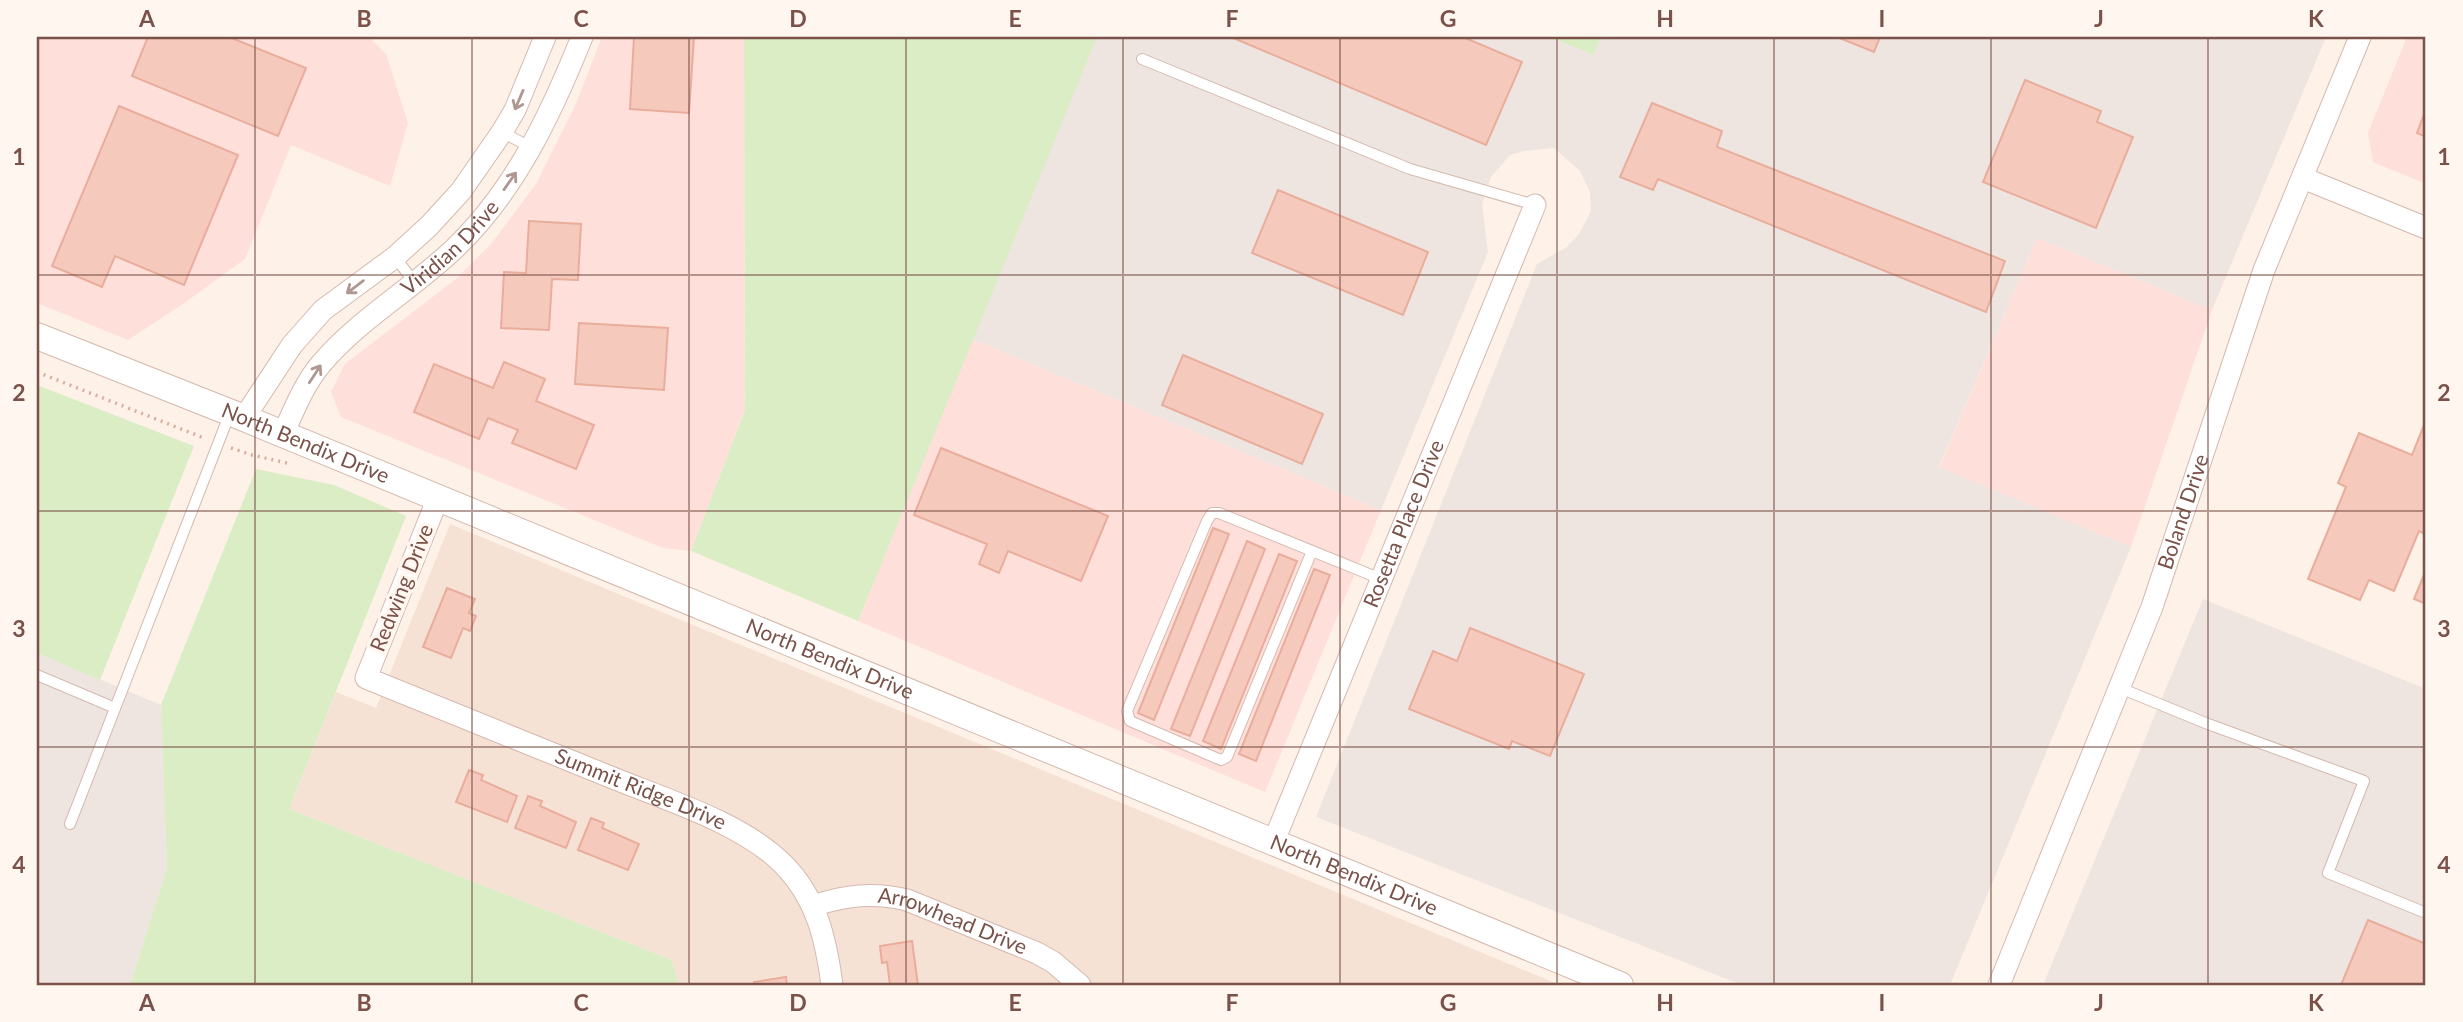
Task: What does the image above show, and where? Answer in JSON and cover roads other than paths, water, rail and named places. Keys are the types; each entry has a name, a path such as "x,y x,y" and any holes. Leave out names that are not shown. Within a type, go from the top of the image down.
{"street":[{"name":"Viridian Drive","path":"237,415 323,310 395,257 429,226 461,191 515,110 545,37"},
{"name":"Viridian Drive","path":"283,434 297,402 319,366 347,336 454,250 515,175 544,126 582,37"},
{"name":"Boland Drive","path":"1999,985 2120,688 2173,547 2264,270 2360,37"},
{"path":"2303,178 2426,228"},
{"name":"Rosetta Place Drive","path":"1273,843 1535,205"},
{"name":"North Bendix Drive","path":"37,336 237,415 1620,985"},
{"name":"Redwing Drive","path":"366,678 438,498"},
{"name":"Summit Ridge Drive","path":"366,678 741,832 764,847 802,886 813,906 823,931 832,985"},
{"name":"Arrowhead Drive","path":"813,906 851,896 887,895 907,900 1037,953 1053,962 1080,985"}],"lane":[{"path":"1142,59 1410,169 1535,205"},
{"path":"502,132 530,147"},
{"path":"395,257 414,282"},
{"path":"70,824 115,708 237,415"},
{"path":"1312,551 1227,757 1222,760 1130,721 1127,711 1212,513 1219,513 1381,579"},
{"path":"37,675 115,708"},
{"path":"2120,688 2364,781 2328,873 2426,913"}]}
